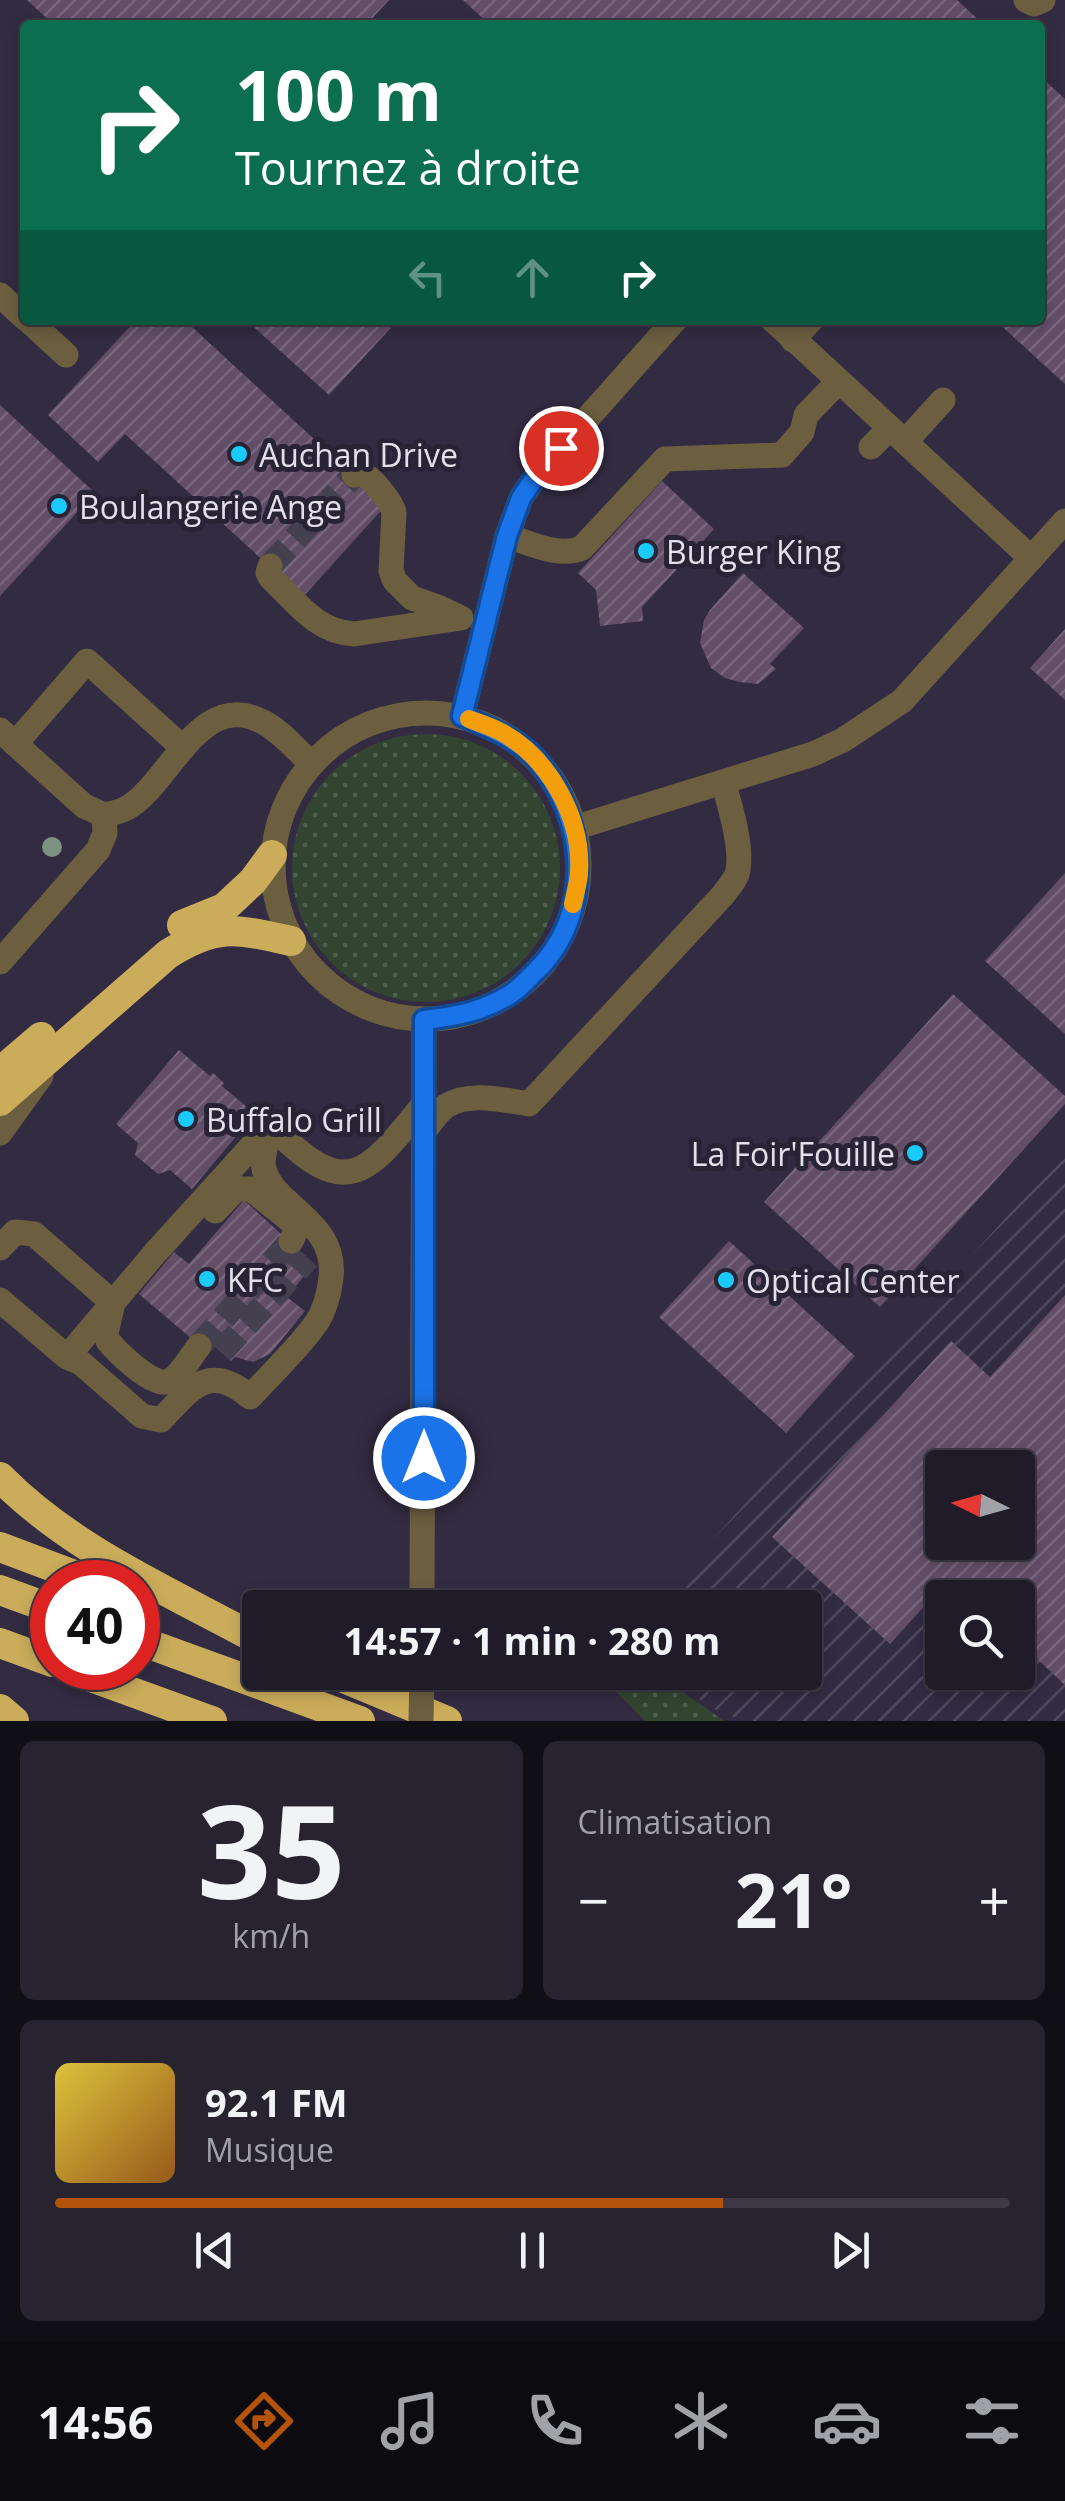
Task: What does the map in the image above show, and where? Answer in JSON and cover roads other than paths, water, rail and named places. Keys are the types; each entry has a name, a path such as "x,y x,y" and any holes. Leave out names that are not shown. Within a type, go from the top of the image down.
{"highway":[{"path":"0,1072 161,937 224,908 253,881 272,855"},
{"path":"0,1100 168,954 204,934 248,931 291,941"},
{"path":"0,1478 48,1521 91,1550 242,1633"},
{"path":"0,1547 35,1560"},
{"path":"0,1590 30,1601"},
{"path":"160,1607 242,1637"},
{"path":"0,1643 30,1654"},
{"path":"160,1648 360,1721"},
{"path":"127,1690 212,1721"},
{"path":"372,1690 447,1721"},
{"path":"0,1709 14,1721"}],"street":[{"path":"1026,0 1034,4 1043,0"},
{"path":"0,295 20,313"},
{"path":"33,325 66,355"},
{"path":"462,716 473,621 521,498 536,476 671,325"},
{"path":"778,325 838,382 888,439 1032,558"},
{"path":"793,340 806,325"},
{"path":"507,536 558,551 582,548 665,459 782,454 802,432 806,415 838,382"},
{"path":"888,439 943,400"},
{"path":"354,475 365,475 391,502 395,581 412,598 473,621"},
{"path":"574,828 813,754 843,740 902,701 1065,521"},
{"path":"270,566 271,578 321,626 338,633 473,621"},
{"path":"183,748 87,661 4,735 84,806 104,815 128,808 208,723 229,716 248,716 264,722 311,763"},
{"path":"421,712 462,716 500,732 533,756 558,788 574,828 579,872 570,918 548,960 514,992 471,1014 424,1020 384,1015 347,999 316,974 291,941 276,900 272,855 284,806 311,763 343,736 380,719 421,712"},
{"path":"424,1132 443,1108 456,1101 492,1098 528,1104 723,895 736,879 739,862 722,782"},
{"path":"0,962 98,850 104,833 104,815"},
{"path":"422,1590 424,1020"},
{"path":"0,1133 65,1041"},
{"path":"271,1125 310,1161 342,1172 360,1170 374,1162 424,1104"},
{"path":"0,1300 142,1416 161,1420 189,1390 220,1379 236,1385 250,1397 317,1322 329,1295 332,1267 328,1246 314,1226 270,1183 263,1162 271,1125"},
{"path":"67,1357 271,1125"},
{"path":"155,1254 183,1248 236,1188 251,1188 291,1222 300,1249 314,1248 314,1226"},
{"path":"0,1248 15,1232 34,1234 113,1303"},
{"path":"113,1303 106,1333 108,1342 152,1380 170,1380 210,1349 220,1379"},
{"path":"421,1721 422,1690"}],"tunnel":[{"path":"270,566 354,475"},
{"path":"199,1346 291,1241"},
{"path":"221,1352 308,1258"}],"place":[{"name":"Auchan Drive","path":"239,454"},
{"name":"Boulangerie Ange","path":"59,506"},
{"name":"Burger King","path":"646,551"},
{"name":"Buffalo Grill","path":"186,1119"},
{"name":"La Foir'Fouille","path":"915,1153"},
{"name":"KFC","path":"207,1279"},
{"name":"Optical Center","path":"726,1280"}]}
